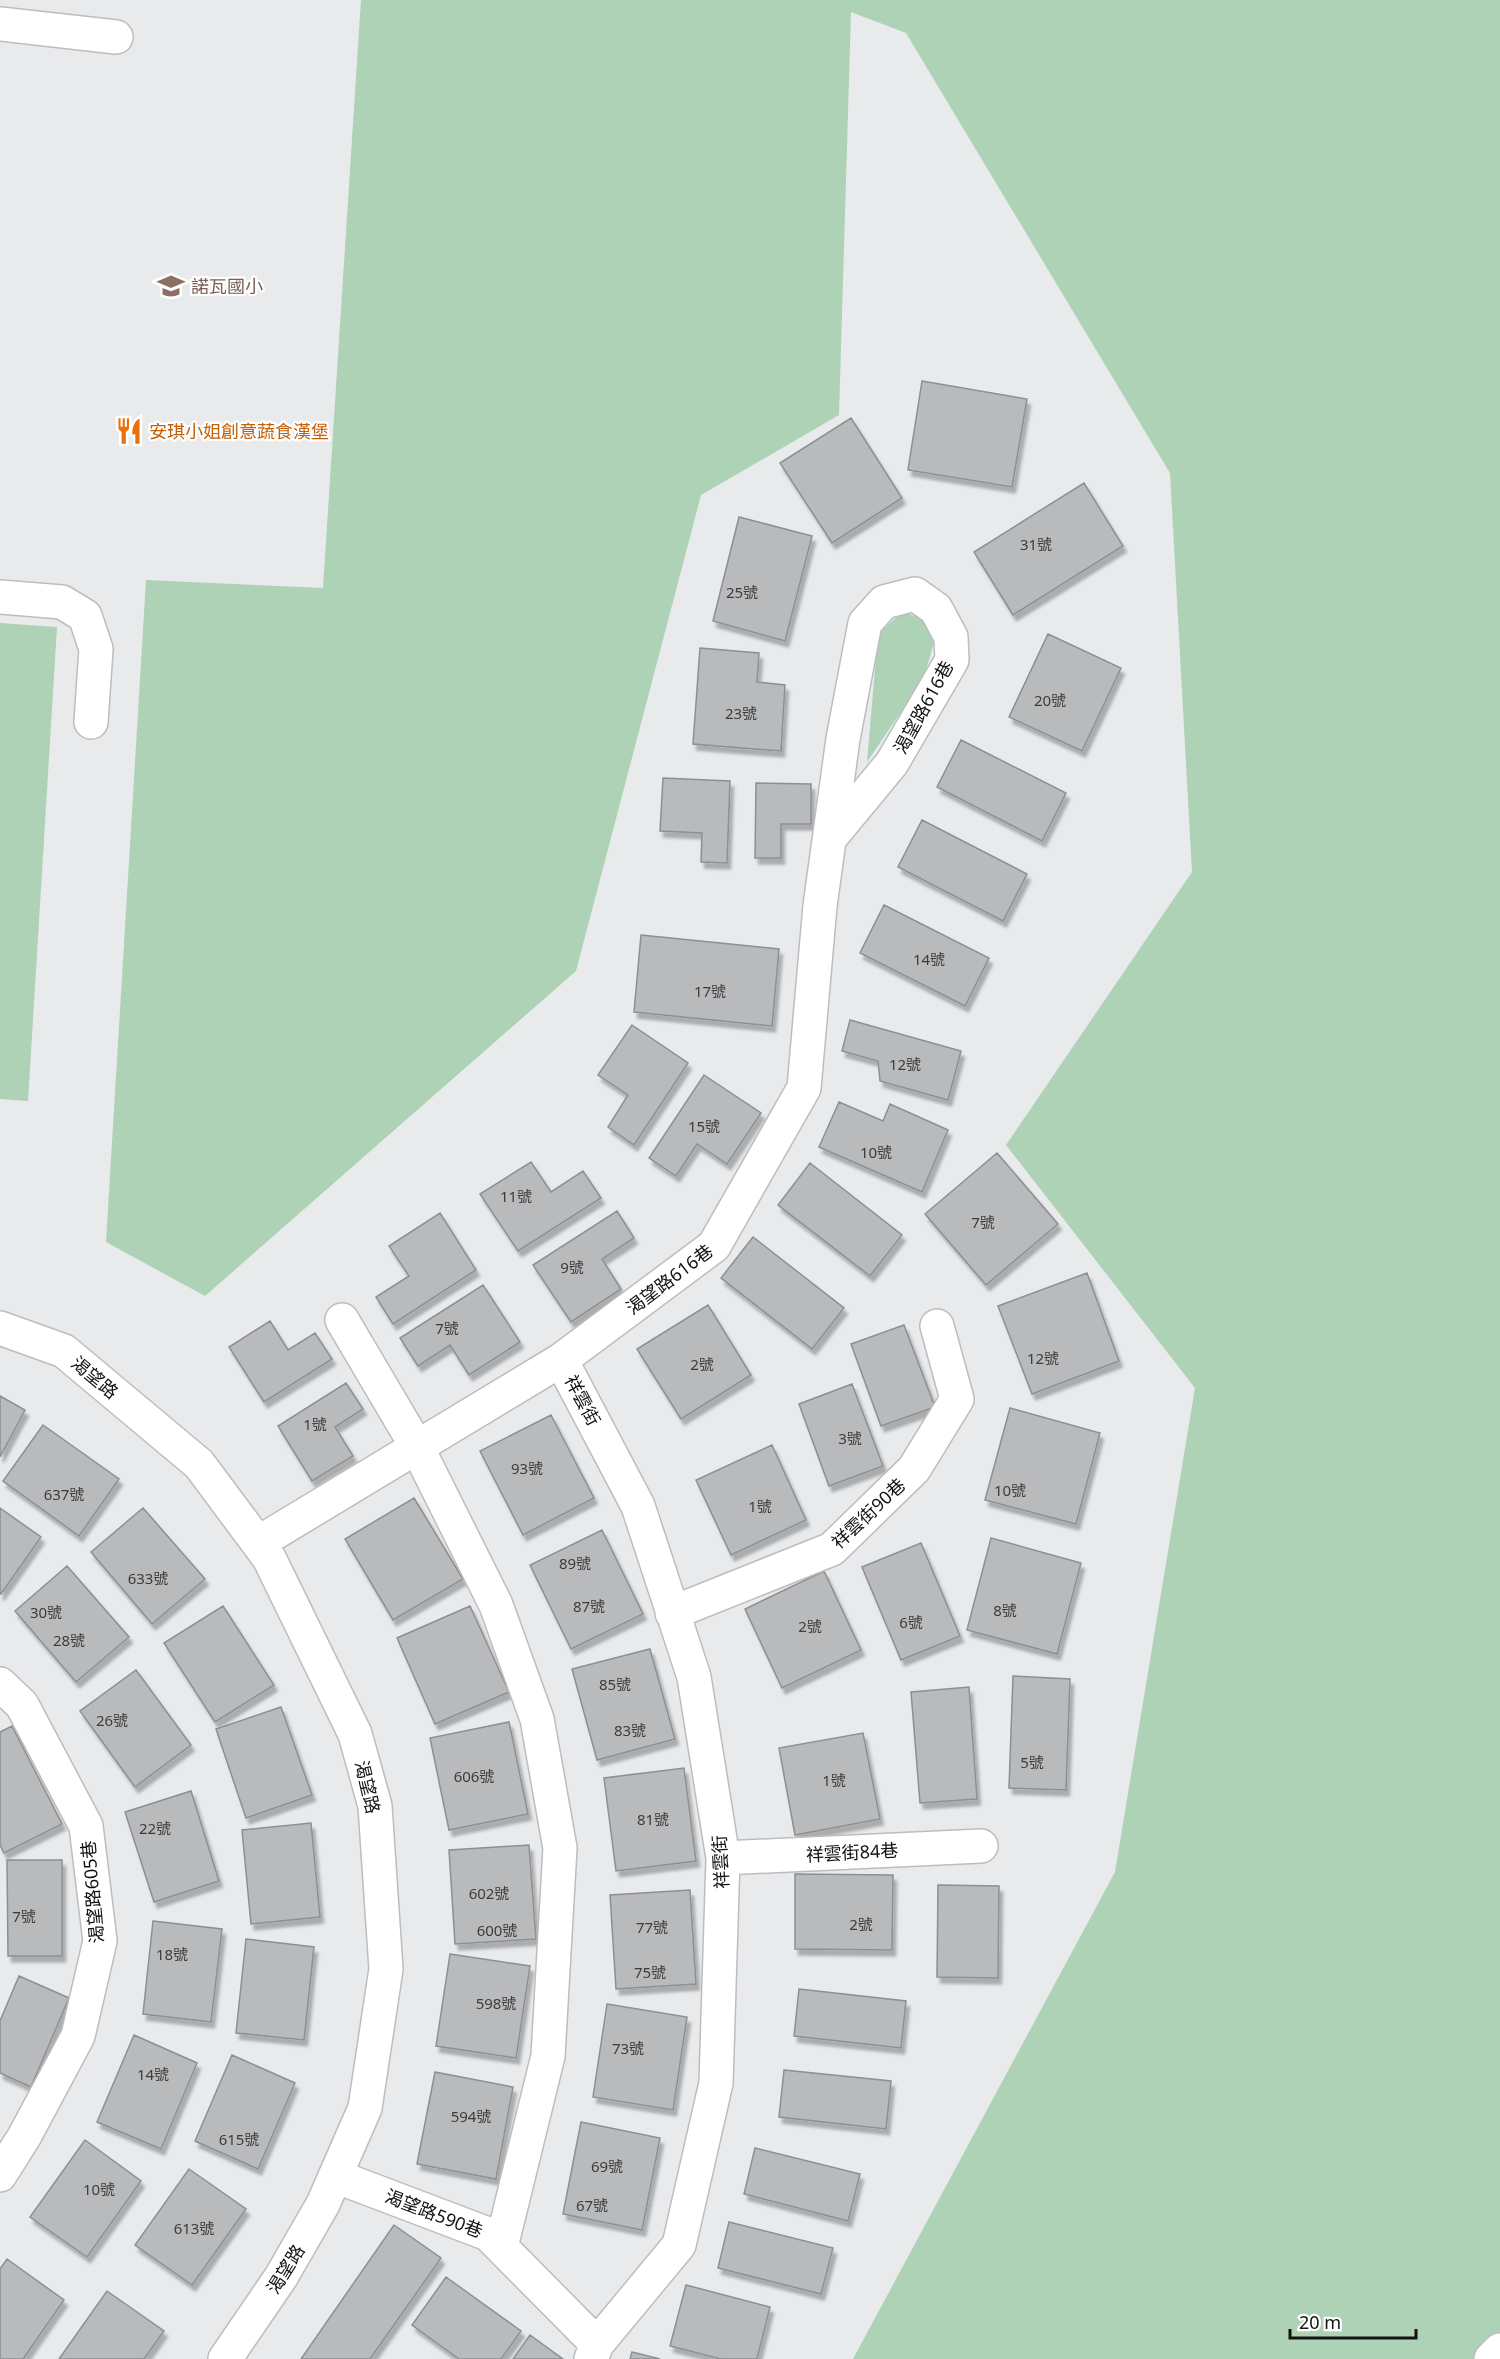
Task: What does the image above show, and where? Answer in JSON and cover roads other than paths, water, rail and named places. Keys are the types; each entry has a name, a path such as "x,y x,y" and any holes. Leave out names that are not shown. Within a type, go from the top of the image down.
{"street":[{"path":"0,24 116,37"},
{"name":"渴望路616巷","path":"258,1544 561,1360 714,1246 804,1088 820,906 843,740 865,623 884,602 915,594 936,609 951,637 952,660 892,763 830,838"},
{"path":"0,597 62,602 85,616 96,649 91,722"},
{"path":"342,1320 417,1447 496,1605 537,1719 560,1848 548,2056 501,2247"},
{"name":"祥雲街90巷","path":"672,1613 832,1549 914,1469 957,1400 937,1326"},
{"name":"渴望路","path":"0,1328 64,1351 199,1464 269,1558 355,1734 375,1806 386,1969 365,2108 323,2204 281,2277 225,2359"},
{"name":"祥雲街","path":"561,1360 638,1506 694,1677 723,1858 716,2083 679,2245 594,2352"},
{"name":"渴望路605巷","path":"0,1684 22,1705 86,1826 100,1941 78,2036 24,2137 0,2175"},
{"name":"祥雲街84巷","path":"723,1858 981,1846"},
{"name":"渴望路590巷","path":"335,2176 488,2234 594,2352"},
{"path":"1491,2359 1500,2350"}],"place":[{"name":"諾瓦國小","path":"171,286"},
{"name":"安琪小姐創意蔬食漢堡","path":"129,431"}]}
